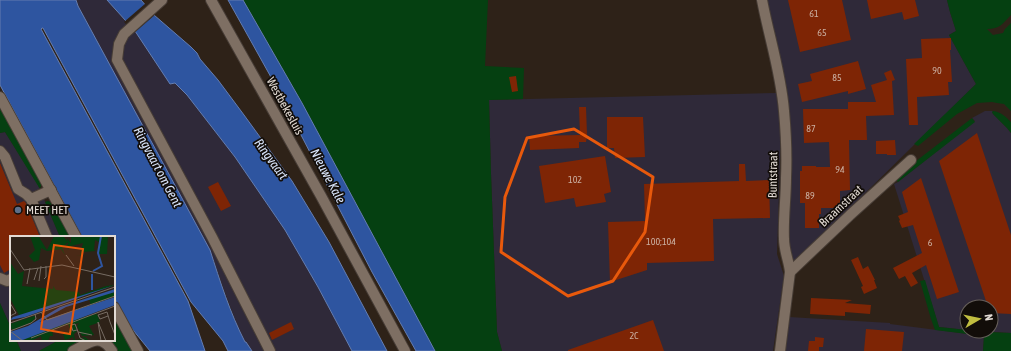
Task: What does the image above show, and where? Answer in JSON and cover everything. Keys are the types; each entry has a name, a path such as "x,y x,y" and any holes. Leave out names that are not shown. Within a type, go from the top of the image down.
{"street":[{"path":"162,0 124,34 119,44 117,60 212,236 270,351"},
{"name":"Westbekesluis","path":"211,0 321,196 405,351"},
{"name":"Buntstraat","path":"762,0 778,70 784,109 786,144 784,239 785,254 790,272 780,351"},
{"path":"0,97 75,236"},
{"path":"0,151 5,157 18,189 31,199 47,236"},
{"name":"Braamstraat","path":"790,272 911,160"},
{"path":"31,199 51,190"},
{"path":"0,278 7,281 10,280"},
{"path":"115,309 138,351"},
{"path":"73,351 94,341 101,341 107,344 112,351"}],"highlighted area":[{"path":"574,129 653,177 645,232 613,281 568,296 501,252 505,197 527,138"}],"shaded area":[{"path":"76,0 107,0 135,31 175,83 187,95 235,157 285,230 318,287 352,351 252,351 240,333 210,250"},
{"path":"766,0 947,0 956,31 949,35 976,84 798,259 794,260 790,256 788,229 791,160"},
{"path":"777,93 781,130 777,254 784,276 773,351 502,351 497,332 489,100"},
{"path":"985,111 993,111 993,114 1011,133 1011,333 999,332 999,299 959,299 959,329 939,327 894,184 975,121 972,118"},
{"path":"5,132 38,185 60,236 10,236 10,326 0,303 0,133"},
{"path":"789,317 890,323 959,333 959,339 984,339 983,351 785,351"},
{"path":"17,341 57,341 39,351 21,351"}],"green space":[{"path":"243,0 488,0 485,66 524,68 523,99 489,100 497,332 502,351 435,351 302,103"},
{"path":"947,0 1011,0 1011,15 998,27 987,29 993,35 1003,33 1011,23 1011,111 1004,104 992,102 977,103 957,114 918,146 914,144 976,84 949,35 956,31"},
{"path":"0,107 42,182 40,189 5,132 0,133"},
{"path":"993,111 1001,114 1011,122 1011,133 993,114"},
{"path":"972,118 975,122 898,182 894,178"},
{"path":"45,202 50,202 72,236 60,236"},
{"path":"925,280 939,327 959,329 959,333 935,330 920,281"},
{"path":"0,303 10,326 10,341 16,341 21,351 0,351"},
{"path":"115,314 134,351 116,351 107,341 115,341"},
{"path":"999,332 1011,333 1011,351 983,351 984,339 999,339"},
{"path":"57,341 87,341 68,351 39,351"}],"water":[{"name":"Ringvaart om Gent","path":"0,0 76,0 210,250 235,320 245,342 252,351 228,351 223,341 191,302 42,28 41,29 188,301 205,351 150,351 129,325 115,299 115,236 81,236 0,85"},
{"name":"Ringvaart","path":"107,0 141,0 154,15 197,53 292,181 329,242 387,351 352,351 318,287 285,230 235,157 187,95 175,83 170,84 135,31"},
{"name":"Nieuwe Kale","path":"228,0 243,0 302,103 435,351 416,351 372,272 272,79"}],"pier":[{"path":"146,3 156,14 134,33 124,22"}],"building":[{"path":"788,0 842,0 851,40 800,52"},
{"path":"867,0 915,0 919,16 904,20 902,12 871,19"},
{"path":"951,38 950,50 952,82 948,82 949,95 917,97 918,125 909,125 906,59 922,58 921,39"},
{"path":"858,61 866,89 848,94 848,91 802,102 798,84 812,81 810,74"},
{"path":"891,70 895,80 892,81 894,115 866,116 867,140 849,140 850,190 840,191 840,208 821,208 821,214 819,214 819,228 805,228 805,203 800,203 800,171 802,171 802,166 830,167 829,142 804,143 803,109 848,109 848,102 876,102 871,85 887,80 884,73"},
{"path":"516,76 518,91 512,92 509,77"},
{"path":"579,107 586,107 586,142 579,142 579,148 530,150 529,136 580,135"},
{"path":"607,117 643,117 645,157 615,158 614,148 607,148"},
{"path":"977,133 1011,235 1011,314 999,313 999,299 985,299 939,161"},
{"path":"895,140 896,155 876,154 876,141"},
{"path":"605,156 611,192 604,194 606,202 576,207 574,198 545,203 539,166"},
{"path":"0,163 17,204 24,201 26,203 40,236 10,236 10,270 4,273 0,265"},
{"path":"739,164 745,164 746,181 769,180 770,218 713,219 714,261 647,263 647,270 610,282 608,222 645,221 644,184 739,181"},
{"path":"921,178 959,292 937,299 926,265 912,273 918,283 911,287 905,276 899,279 893,268 922,253 913,225 902,228 898,216 908,212 902,192"},
{"path":"218,182 231,206 221,211 208,187"},
{"path":"858,257 863,269 868,266 877,288 864,294 861,287 863,286 851,260"},
{"path":"811,298 852,300 845,303 871,305 870,314 845,312 845,316 810,314"},
{"path":"653,320 664,351 568,351 568,350"},
{"path":"291,322 294,329 272,340 269,333"},
{"path":"866,329 904,332 902,351 864,351"},
{"path":"815,337 824,338 823,347 819,347 819,351 808,351 809,341 815,341"}],"place":[{"name":"MEET HET","path":"18,210"}]}
